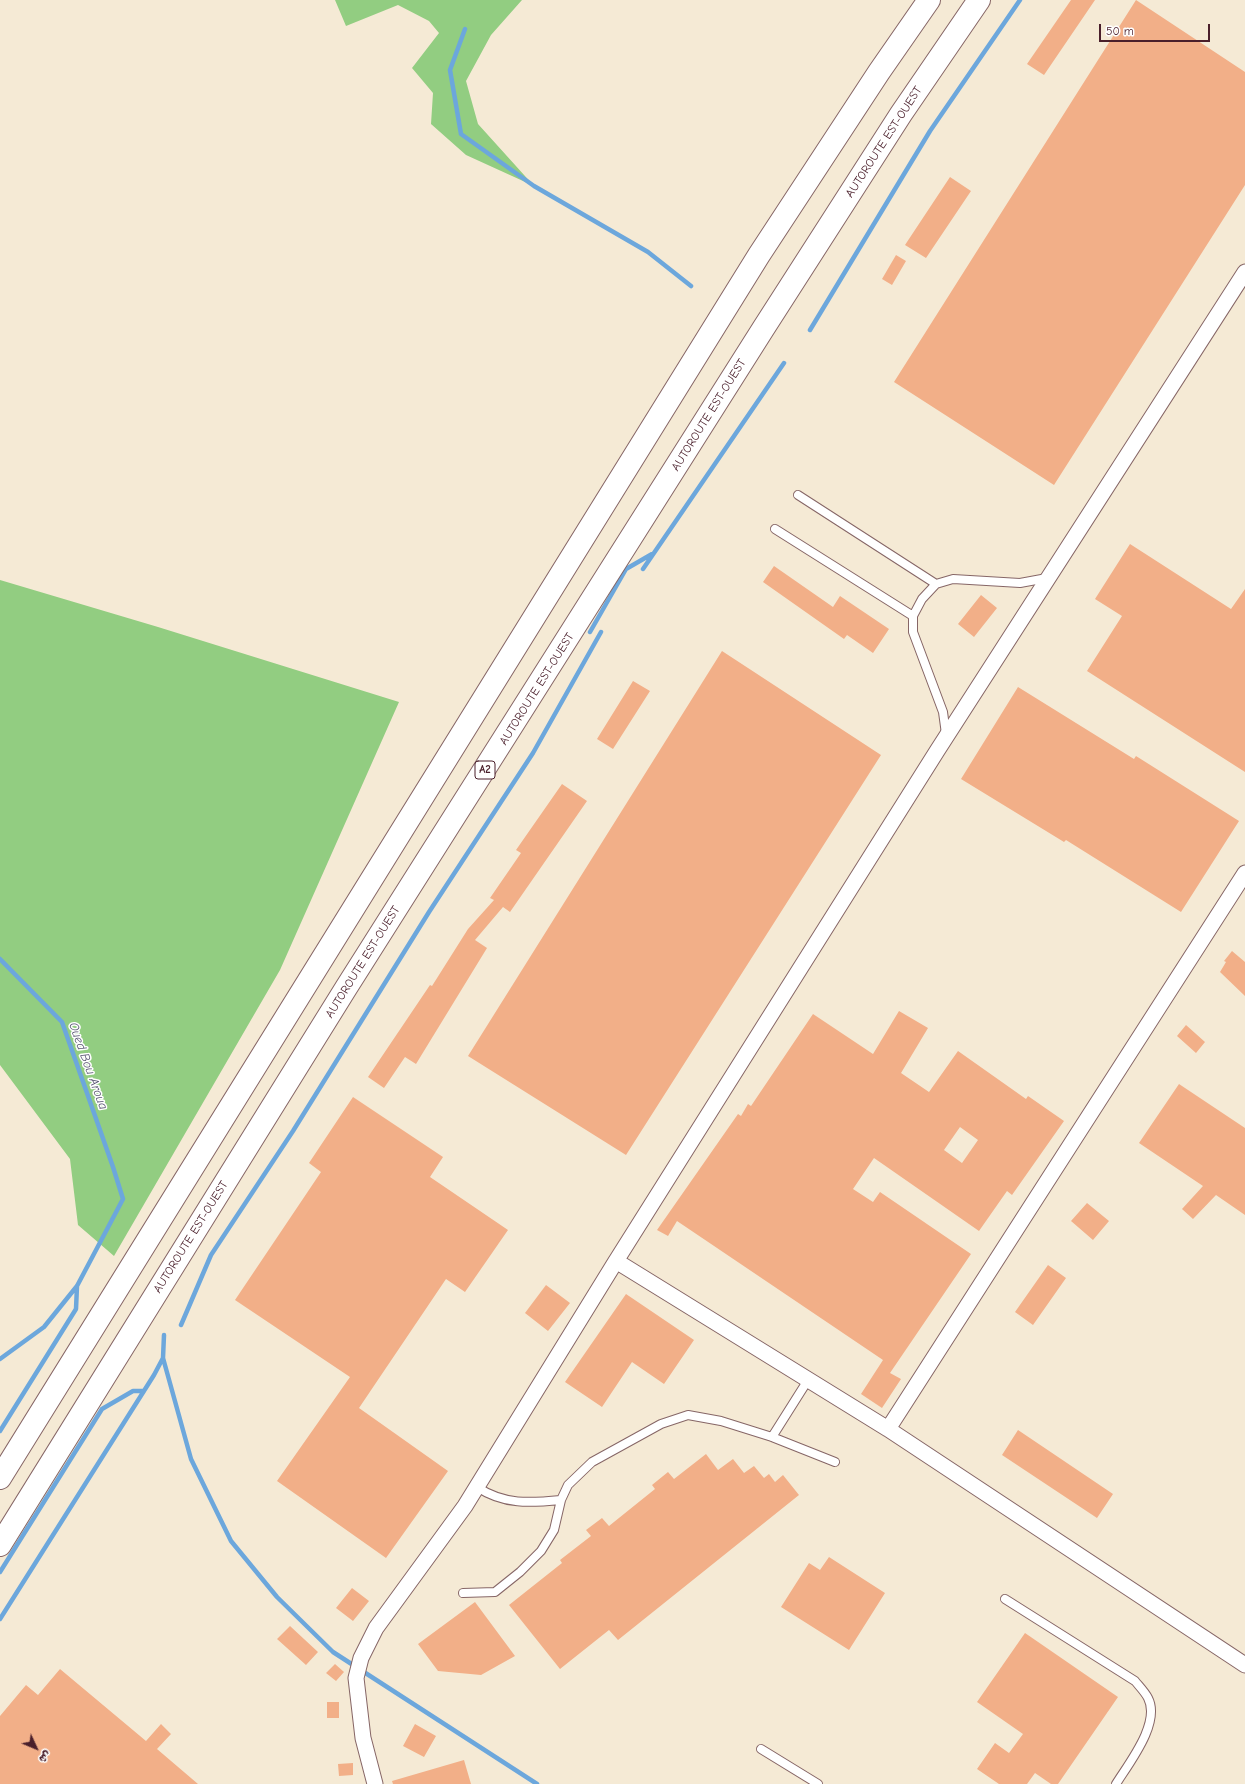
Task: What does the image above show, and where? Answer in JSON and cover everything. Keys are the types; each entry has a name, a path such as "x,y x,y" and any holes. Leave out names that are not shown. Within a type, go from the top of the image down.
{"highway":[{"path":"0,1478 759,255 878,72 929,0"},
{"name":"AUTOROUTE EST-OUEST","path":"0,1545 346,988 763,329 901,114 979,0"}],"street":[{"path":"375,1784 363,1738 356,1678 361,1658 376,1628 465,1506 616,1261 946,737 1245,272"},
{"path":"888,1429 1245,873"},
{"path":"616,1261 888,1429 1245,1666"}],"lane":[{"path":"798,495 936,584"},
{"path":"775,528 913,616"},
{"path":"946,737 943,712 914,632 913,616 922,599 936,584 953,579 1020,584 1048,578"},
{"path":"772,1437 808,1380"},
{"path":"463,1593 495,1592 520,1572 541,1551 554,1530 561,1500 568,1485 592,1462 661,1424 688,1415 721,1421 772,1437 835,1462"},
{"path":"477,1486 490,1496 506,1500 534,1503 561,1500"},
{"path":"1005,1598 1135,1681 1149,1698 1152,1717 1145,1735 1116,1784"},
{"path":"760,1749 818,1784"}],"green space":[{"path":"335,0 522,0 491,35 466,81 478,124 534,186 466,155 431,124 433,93 412,68 439,33 429,21 398,5 346,26"},
{"path":"0,580 158,627 399,702 280,970 114,1256 78,1225 70,1159 0,1065"}],"building":[{"path":"1071,0 1095,0 1044,75 1027,64"},
{"path":"1136,0 1245,72 1245,185 1054,485 894,382"},
{"path":"950,177 971,191 926,258 905,245"},
{"path":"896,255 906,261 892,285 882,279"},
{"path":"1130,544 1231,609 1245,589 1245,772 1087,671 1122,616 1095,599"},
{"path":"774,566 833,607 840,596 889,629 873,653 847,635 844,639 763,582"},
{"path":"981,595 997,608 974,637 958,624"},
{"path":"722,651 881,755 626,1155 468,1056"},
{"path":"633,681 650,691 613,749 597,739"},
{"path":"1018,687 1134,759 1136,756 1239,821 1181,912 1066,840 1064,842 961,779"},
{"path":"562,784 587,801 510,912 503,907 475,940 487,948 416,1064 405,1057 384,1088 368,1077 430,985 432,986 468,929 494,900 490,898 521,853 516,850"},
{"path":"1232,951 1245,962 1245,996 1220,972 1226,962 1224,961"},
{"path":"899,1011 928,1028 901,1073 929,1092 958,1051 1026,1099 1028,1096 1064,1121 1012,1195 1007,1191 979,1231 874,1158 853,1189 873,1202 880,1192 971,1254 890,1373 901,1379 882,1408 861,1394 883,1360 677,1221 668,1236 657,1230 738,1114 741,1116 748,1104 751,1106 813,1014 873,1054","holes":["960,1127 978,1140 962,1163 944,1150"]},
{"path":"1186,1025 1205,1042 1196,1053 1177,1036"},
{"path":"1179,1084 1245,1128 1245,1215 1216,1195 1193,1219 1182,1209 1203,1186 1139,1143"},
{"path":"353,1097 443,1157 430,1177 508,1230 465,1292 446,1279 359,1408 448,1471 386,1558 277,1481 350,1377 235,1300 321,1172 309,1163"},
{"path":"1087,1203 1109,1221 1093,1240 1071,1221"},
{"path":"1048,1265 1066,1278 1033,1325 1015,1312"},
{"path":"546,1285 570,1303 548,1331 525,1313"},
{"path":"626,1294 694,1340 664,1384 632,1362 602,1407 565,1382"},
{"path":"1018,1430 1113,1494 1097,1518 1002,1455"},
{"path":"706,1454 718,1470 733,1459 744,1473 754,1466 764,1478 769,1474 775,1482 783,1475 799,1495 618,1640 609,1630 560,1669 509,1605 562,1563 560,1560 591,1536 586,1530 602,1518 609,1526 655,1489 652,1485 668,1472 674,1479"},
{"path":"829,1557 885,1593 849,1650 781,1607 809,1563 820,1570"},
{"path":"352,1588 369,1601 353,1621 336,1608"},
{"path":"475,1602 515,1656 481,1675 438,1671 418,1644"},
{"path":"290,1626 318,1652 306,1665 277,1639"},
{"path":"1025,1633 1118,1697 1058,1784 1051,1784 1035,1773 1027,1784 999,1784 977,1769 995,1743 1009,1753 1023,1734 977,1702"},
{"path":"335,1664 344,1672 336,1681 326,1673"},
{"path":"60,1669 146,1741 161,1724 171,1734 157,1749 198,1784 0,1784 0,1716 26,1685 38,1695"},
{"path":"327,1702 339,1702 339,1718 327,1718"},
{"path":"415,1724 436,1736 424,1757 403,1746"},
{"path":"464,1760 471,1784 393,1784 392,1781"},
{"path":"353,1763 353,1775 339,1776 338,1764"}],"waterway":[{"path":"810,330 930,131 1020,0"},
{"path":"465,29 450,70 461,134 534,186 648,252 691,286"},
{"path":"643,569 784,363"},
{"path":"590,632 626,569 652,554"},
{"path":"181,1325 211,1255 293,1131 429,912 533,753 601,632"},
{"name":"Oued Bou Aroua","path":"0,959 62,1022 123,1199 77,1286 44,1327 0,1359"},
{"path":"0,1431 76,1309 77,1286"},
{"path":"164,1335 163,1358 191,1459 231,1541 277,1597 333,1652 537,1784"},
{"path":"0,1619 154,1375 163,1358"},
{"path":"0,1572 102,1409 133,1391 144,1391"}]}
